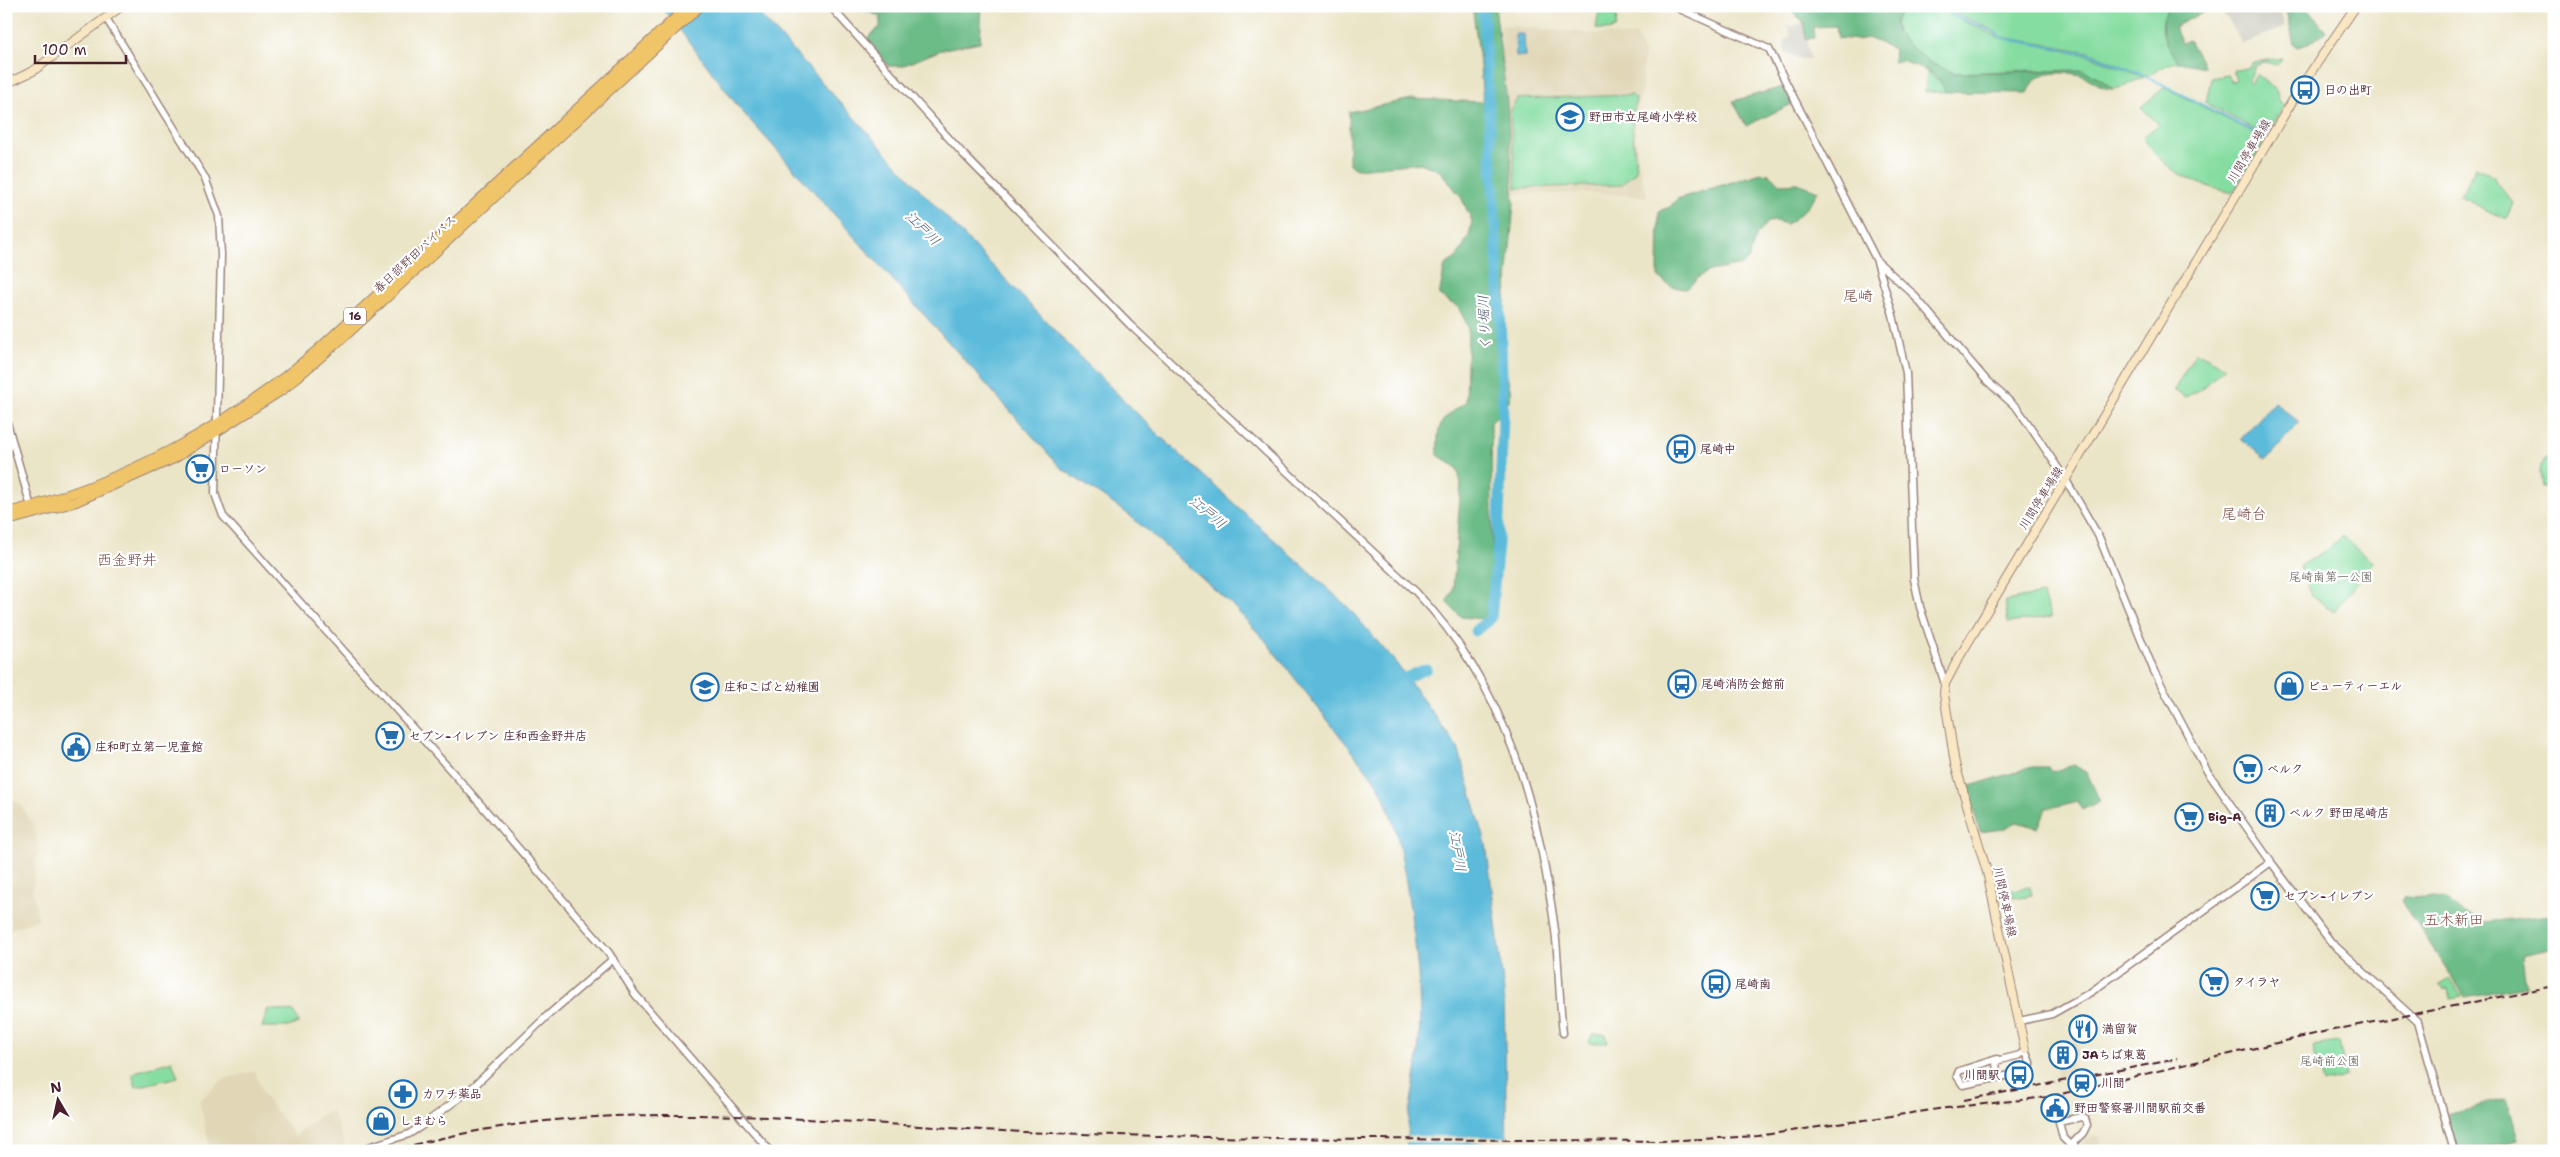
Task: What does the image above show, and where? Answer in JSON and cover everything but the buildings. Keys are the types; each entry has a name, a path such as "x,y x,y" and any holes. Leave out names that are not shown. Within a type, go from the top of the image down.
{"highway":[{"name":"春日部野田バイパス","path":"6,521 74,502 173,459 216,434 282,390 318,361 688,6"},
{"name":"春日部野田バイパス","path":"6,513 31,507 102,483 172,450 216,424 305,362 700,6"}],"main road":[{"path":"6,84 33,71 122,6"},
{"name":"川間停車場線","path":"2024,1054 2019,1021 1987,872 1955,764 1944,694 1945,684 1956,661 2302,85 2356,6"}],"street":[{"path":"830,6 964,155 1130,325 1416,592 1457,640 1475,668 1496,708 1538,824 1555,933 1563,1032"},
{"path":"1673,6 1769,49 1877,261 1893,315 1906,373 1913,567 1916,592 1945,684"},
{"path":"106,18 205,178 216,204 221,238 215,494 223,516 286,590 450,770 613,959 635,994 770,1151"},
{"path":"1877,261 1912,292 1986,380 2017,408 2066,480 2098,537 2154,671 2207,771 2271,862 2331,942 2418,1022 2454,1151"},
{"path":"6,418 31,507"},
{"path":"2019,1021 2052,1014 2090,992 2271,862"},
{"path":"356,1151 409,1134 434,1117 470,1090 550,1014 613,959"},
{"path":"2024,1054 2031,1067 2027,1071 1963,1085 1958,1081 1957,1076 1960,1071 1999,1059 2024,1054"},
{"path":"1999,1059 1995,1064 1997,1075 2001,1077"},
{"path":"2081,1116 2086,1120 2086,1129 2076,1139 2075,1150 2061,1134 2059,1122 2081,1116"}],"shaded area":[{"path":"2235,6 2279,6 2285,27 2242,44 2229,20 2222,13"},
{"path":"1804,23 1810,59 1803,60 1784,52 1785,40 1791,36 1787,27"},
{"name":"野田市立尾崎小学校","path":"1501,25 1595,34 1630,36 1636,34 1644,53 1642,89 1635,125 1638,162 1647,197 1602,193 1511,194 1502,76"},
{"path":"6,794 22,807 34,826 38,851 32,890 39,919 6,931"},
{"path":"2076,1042 2079,1055 2073,1056 2074,1074 2057,1078 2052,1047"},
{"path":"255,1071 263,1094 295,1136 320,1116 332,1110 347,1150 211,1151 199,1100 224,1079"},
{"path":"2098,1136 2104,1151 2083,1151 2082,1142"}],"green space":[{"path":"865,6 982,6 980,42 944,49 902,66 888,66 867,38 880,27 880,16 866,11"},
{"path":"1472,6 1495,6 1507,103 1514,203 1503,327 1506,371 1511,394 1505,412 1491,422 1493,614 1484,619 1461,617 1446,602 1453,591 1461,483 1457,468 1438,455 1438,435 1442,423 1445,418 1466,402 1468,326 1458,307 1439,296 1445,265 1456,258 1469,236 1472,221 1461,197 1440,171 1420,163 1356,169 1349,164 1349,112 1412,99 1483,102"},
{"path":"1791,6 1903,6 1895,22 1897,33 1908,45 1932,64 1955,73 2082,70 2096,76 2113,89 2104,88 2080,75 2060,73 2048,74 2038,78 2028,93 1945,92 1938,78 1933,74 1903,60 1893,62 1894,49 1868,38 1857,40 1838,38 1836,26 1813,27 1814,38 1806,39 1803,21 1791,11"},
{"path":"1903,6 1938,6 1951,15 2001,38 2088,55 2144,77 2123,87 2113,89 2096,76 2039,70 1955,73 1932,64 1908,45 1897,33 1895,22"},
{"path":"1942,6 2169,6 2162,28 2169,49 2179,62 2171,63 2146,76 2089,52 2001,37 1988,28"},
{"path":"2169,6 2210,6 2210,9 2174,27 2182,43 2189,40 2204,67 2179,62 2169,49 2162,28"},
{"path":"2285,6 2306,6 2326,31 2311,43 2298,47 2294,44"},
{"path":"1599,11 1617,15 1616,27 1611,30 1596,29"},
{"path":"2282,58 2277,65 2264,62 2255,66 2248,82 2251,84 2257,74 2276,90 2279,100 2284,106 2266,136 2206,103 2211,78 2228,75 2231,82 2236,80 2233,71 2250,67 2253,62"},
{"path":"1927,71 1942,83 1945,92 1925,92"},
{"path":"1783,87 1792,104 1746,126 1733,101"},
{"path":"2165,87 2266,139 2233,193 2193,181 2181,175 2160,159 2143,137 2158,125 2141,107"},
{"path":"1632,95 1636,99 1632,121 1636,171 1621,185 1516,188 1510,112 1517,99"},
{"path":"2476,167 2495,177 2496,182 2513,203 2506,219 2460,197"},
{"path":"1761,173 1769,174 1780,184 1798,183 1818,191 1804,210 1790,222 1786,224 1776,221 1768,222 1757,234 1748,260 1742,265 1710,271 1699,277 1687,289 1672,287 1658,277 1659,211 1670,207 1677,199"},
{"path":"2196,352 2225,367 2202,389 2185,397 2174,390"},
{"path":"2545,458 2550,458 2552,486 2542,487 2540,470"},
{"name":"尾崎南第一公園","path":"2342,536 2373,562 2334,612 2312,596 2300,566 2330,548"},
{"path":"2042,594 2051,617 2008,623 2005,601"},
{"path":"2074,765 2087,773 2100,801 2082,810 2078,801 2046,809 2038,828 2017,822 2003,829 1980,832 1967,787 2032,767 2048,767 2051,772"},
{"path":"2030,887 2032,895 2013,898 2012,890"},
{"path":"2405,896 2445,899 2461,911 2485,922 2553,915 2554,949 2522,956 2526,986 2465,997 2402,901"},
{"path":"2450,979 2462,996 2450,998 2448,989 2444,990 2440,985"},
{"path":"268,1009 294,1012 299,1023 288,1027 262,1027"},
{"path":"1592,1034 1606,1034 1608,1043 1589,1043"},
{"name":"尾崎前公園","path":"2339,1042 2346,1076 2323,1084 2313,1046"},
{"path":"172,1061 178,1077 136,1087 132,1073"},
{"path":"2506,1099 2518,1140 2474,1151 2456,1151 2447,1114"}],"water":[{"name":"江戸川","path":"659,6 752,6 923,193 1083,360 1162,438 1347,606 1396,663 1458,748 1486,844 1504,993 1507,1151 1407,1151 1408,1124 1419,1042 1418,968 1401,852 1394,824 1377,783 1264,639 1231,604 1128,514 1061,468 740,109 667,13"},
{"path":"1515,34 1524,34 1525,56 1516,57"},
{"path":"2274,402 2299,422 2266,460 2241,439"}],"pier":[{"path":"1403,1136 1510,1137 1510,1143 1404,1142"}],"waterway":[{"name":"くり堀川","path":"1475,631 1491,618 1498,544 1503,417 1500,305 1483,6"},
{"path":"1940,6 1955,16 1992,31 2002,38 2090,54 2152,79 2255,132"},
{"name":"くり堀川","path":"1393,683 1426,669"}],"railway":[{"path":"390,1151 456,1135 545,1121 627,1116 688,1115 749,1116 1052,1133 1204,1137 1661,1141 1758,1136 1938,1109 2048,1097 2323,1032 2554,986"},
{"path":"1964,1100 2177,1059"}],"place":[{"name":"日の出町","path":"2305,90"},
{"name":"野田市立尾崎小学校","path":"1570,117"},
{"name":"尾崎中","path":"1681,449"},
{"name":"ローソン","path":"200,469"},
{"name":"尾崎消防会館前","path":"1682,684"},
{"name":"ビューティーエル","path":"2289,686"},
{"name":"庄和こばと幼稚園","path":"705,687"},
{"name":"セブン-イレブン 庄和西金野井店","path":"390,736"},
{"name":"庄和町立第一児童館","path":"76,747"},
{"name":"ベルク","path":"2248,769"},
{"name":"ベルク 野田尾崎店","path":"2270,813"},
{"name":"Big-A","path":"2189,817"},
{"name":"セブン-イレブン","path":"2265,896"},
{"name":"タイラヤ","path":"2214,982"},
{"name":"尾崎南","path":"1716,984"},
{"name":"満留賀","path":"2083,1029"},
{"name":"JAちば東葛","path":"2063,1055"},
{"name":"川間駅","path":"2019,1075"},
{"name":"川間","path":"2082,1083"},
{"name":"カワチ薬品","path":"403,1094"},
{"name":"野田警察署川間駅前交番","path":"2055,1108"},
{"name":"しまむら","path":"381,1121"}],"district":[{"name":"尾崎","path":"1858,296"},
{"name":"尾崎台","path":"2244,514"},
{"name":"西金野井","path":"127,560"},
{"name":"五木新田","path":"2454,920"}]}
